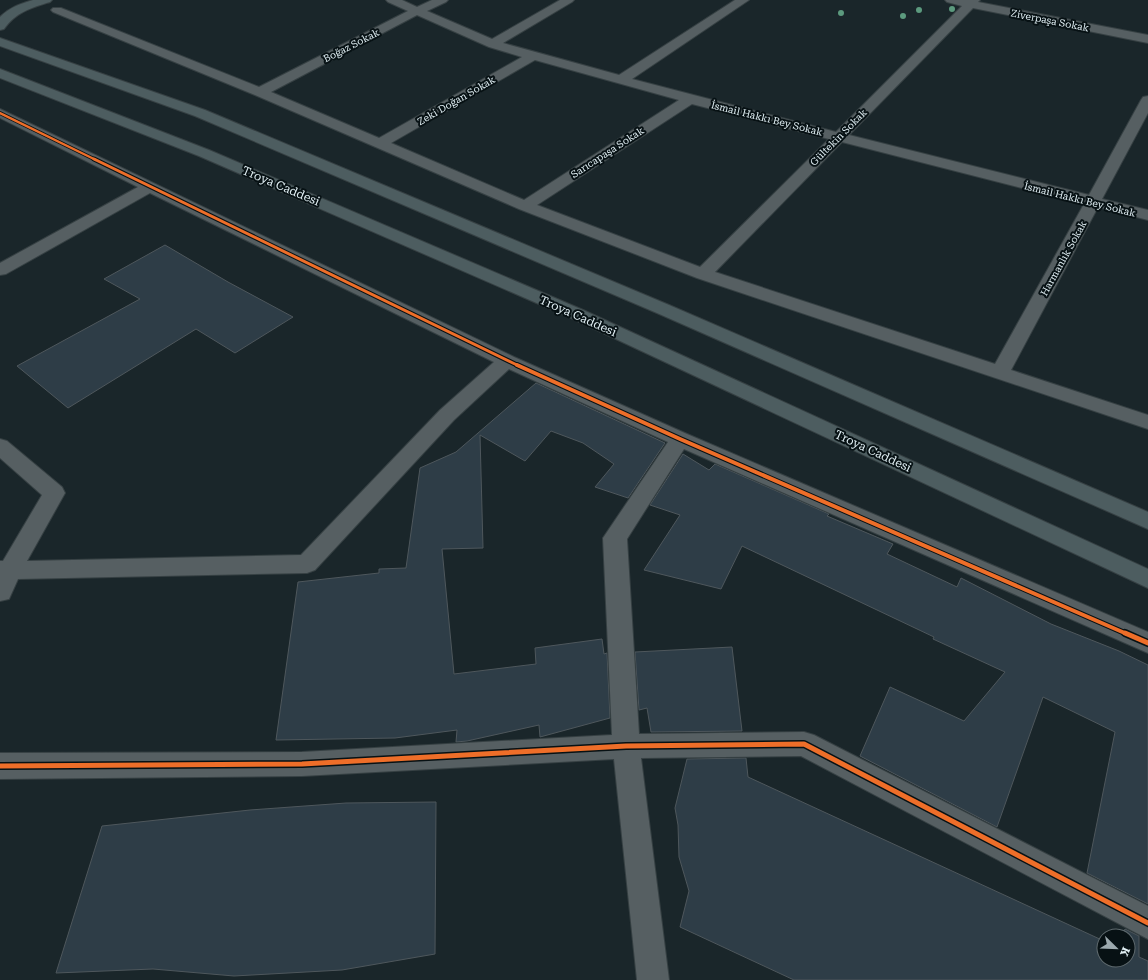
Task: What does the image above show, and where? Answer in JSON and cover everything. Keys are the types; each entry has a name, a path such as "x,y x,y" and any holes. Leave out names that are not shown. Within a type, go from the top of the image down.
{"main road":[{"path":"0,9 45,0"},
{"path":"0,26 5,18 17,8 45,0"},
{"path":"0,42 200,112 671,312 1148,521"},
{"name":"Troya Caddesi","path":"0,73 204,153 577,314 1148,579"}],"street":[{"name":"İsmail Hakkı Bey Sokak","path":"392,0 493,44 533,56 690,99 1148,215"},
{"name":"Boğaz Sokak","path":"260,92 417,11 442,0"},
{"path":"493,44 568,0"},
{"path":"621,80 743,0"},
{"name":"Ziverpaşa Sokak","path":"951,0 972,2 1148,39"},
{"name":"Gültekin Sokak","path":"703,274 972,2"},
{"path":"57,10 260,92 525,206 703,274 1148,422"},
{"name":"Zeki Doğan Sokak","path":"378,144 533,56"},
{"name":"Sarıcapaşa Sokak","path":"525,206 690,99"},
{"name":"Harmanlık Sokak","path":"1000,373 1148,100"},
{"path":"0,113 507,361 680,439 1148,643"},
{"path":"0,270 149,187"},
{"path":"5,570 307,564 447,415 507,361"},
{"path":"653,980 626,746 615,538 680,439"},
{"path":"0,446 54,493 5,570 0,592"},
{"path":"0,766 302,764 626,746 804,744 1148,923"}],"building":[{"path":"165,245 228,282 293,317 235,353 196,329 68,408 17,366 140,299 104,279"},
{"path":"536,383 665,443 628,498 595,487 614,464 583,443 551,431 525,461 480,435 483,548 442,549 454,674 536,664 535,648 602,639 604,654 607,653 610,718 540,737 539,725 467,741 456,742 457,730 395,738 276,740 298,582 379,573 379,569 406,568 420,468 456,452"},
{"path":"683,454 709,470 715,464 829,514 827,516 893,544 887,554 957,587 961,578 1051,624 1119,651 1148,665 1148,904 1087,873 1115,732 1043,697 997,827 860,756 890,687 964,721 1005,672 933,639 934,637 742,546 721,589 644,570 680,515 650,505"},
{"path":"732,647 742,731 651,732 647,708 639,710 635,652"},
{"path":"746,758 748,777 1096,937 1096,968 1136,968 1136,934 1139,936 1139,957 1148,961 1148,980 794,980 680,927 689,891 679,857 678,825 675,808 687,759"},
{"path":"436,802 435,954 342,970 234,976 153,969 56,973 102,826 250,810 346,803"}],"cycle path":[{"path":"0,113 507,361 680,439 1148,643"},
{"path":"0,766 302,764 626,746 804,744 1148,923"}]}
